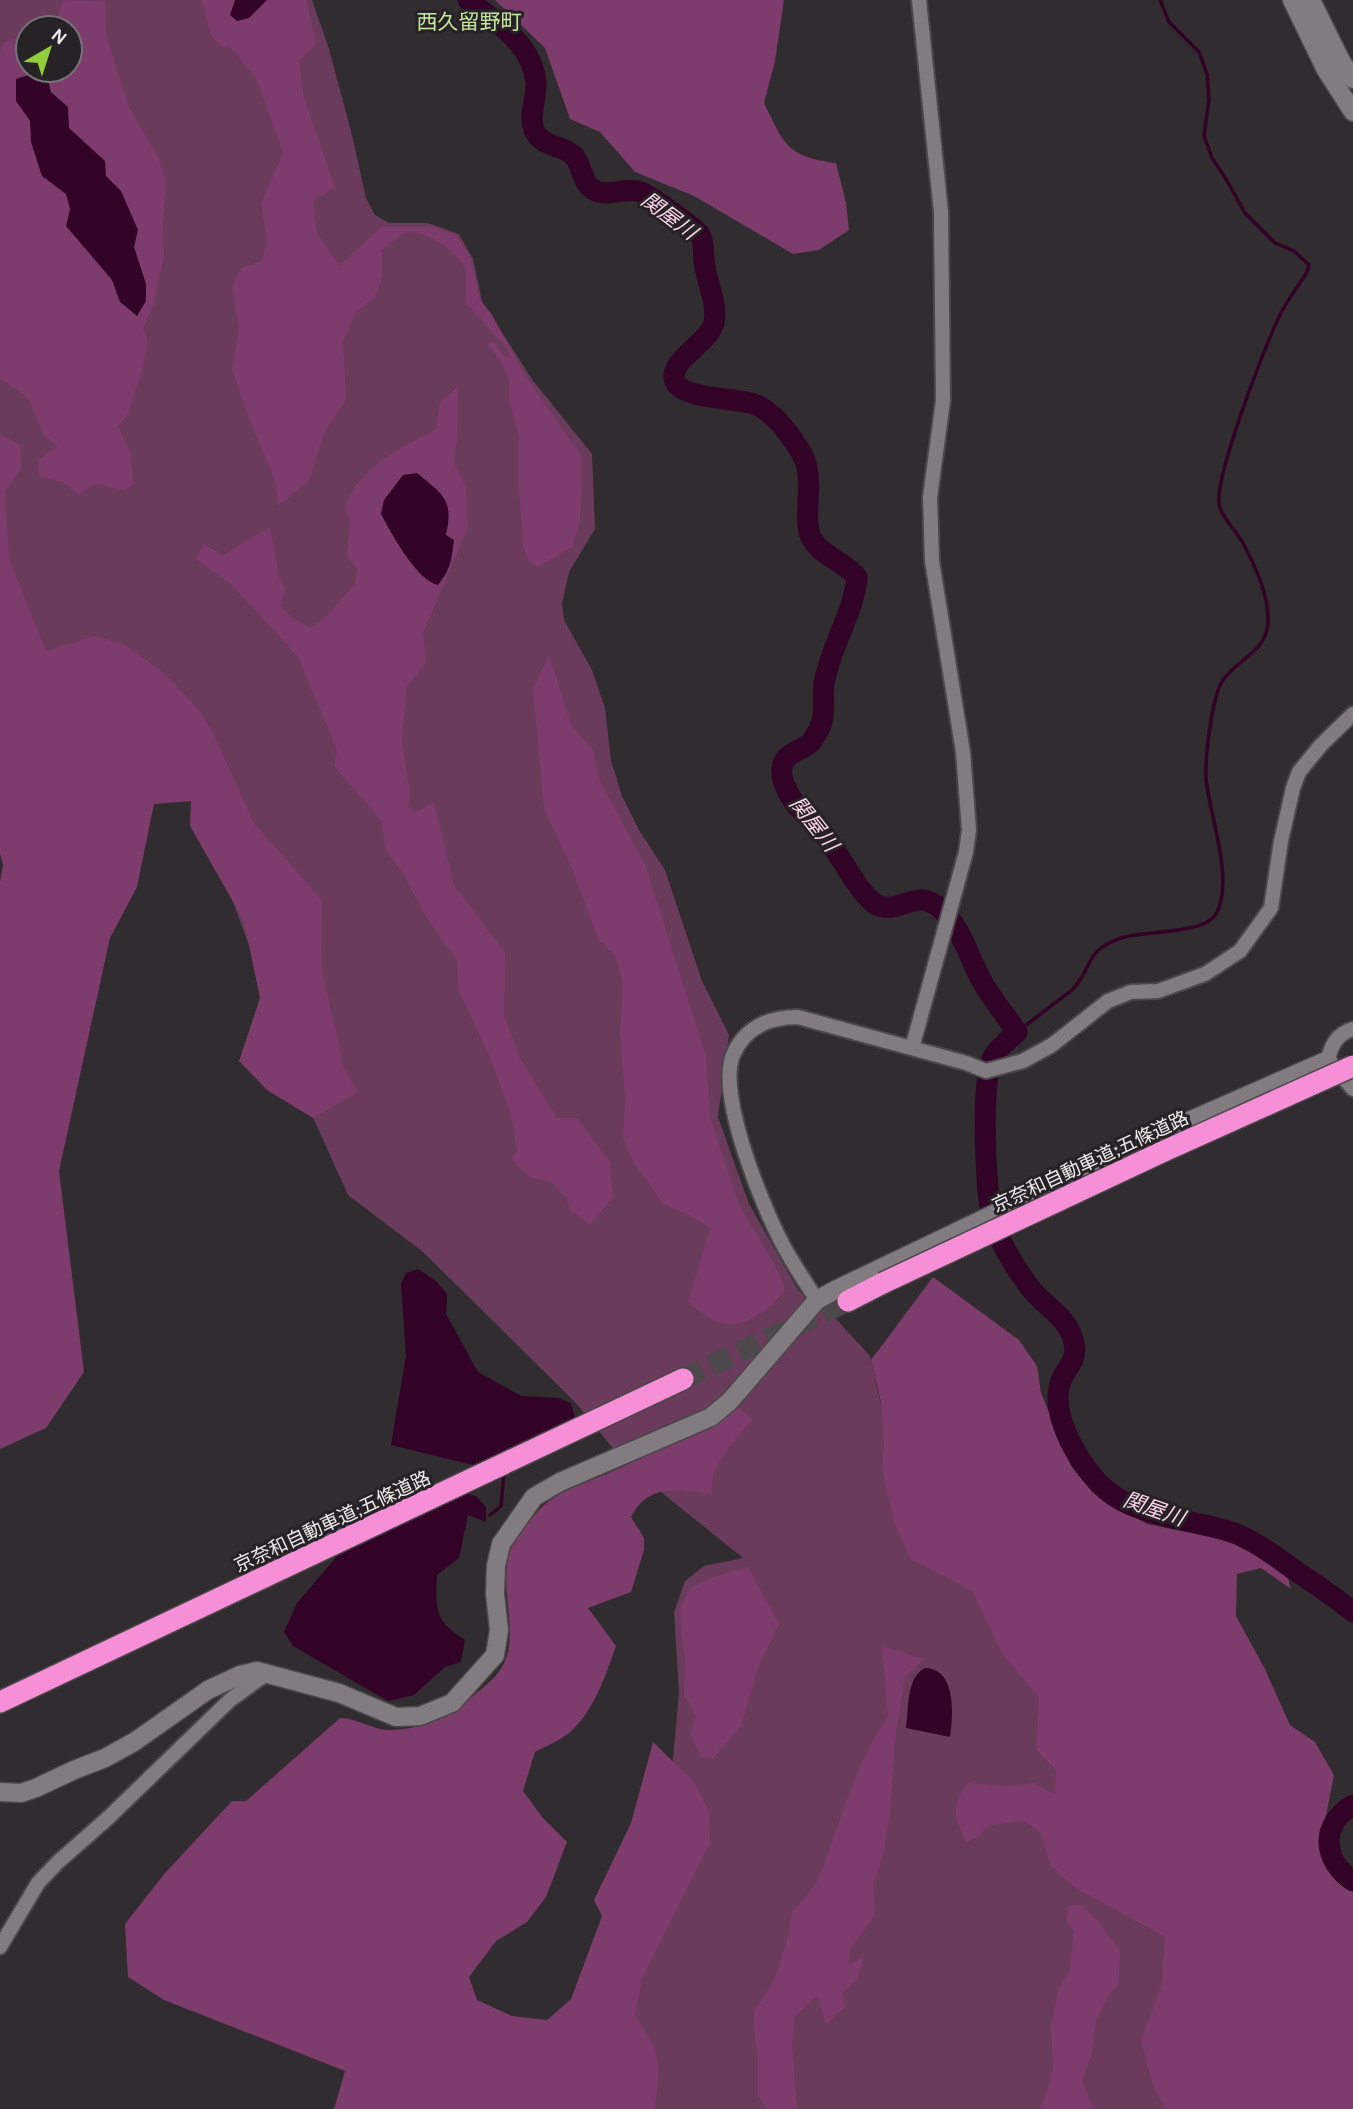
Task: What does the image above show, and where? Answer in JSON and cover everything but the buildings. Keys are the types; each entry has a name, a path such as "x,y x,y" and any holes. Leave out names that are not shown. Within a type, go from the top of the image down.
{"highway":[{"name":"京奈和自動車道;五條道路","path":"842,1295 883,1283 1353,1066"},
{"name":"京奈和自動車道;五條道路","path":"0,1702 683,1379"}],"street":[{"path":"912,1048 955,894 969,830 964,752 932,561 930,497 943,401 942,212 919,0"},
{"path":"1292,0 1326,70 1353,112"},
{"path":"1311,0 1341,61 1353,79"},
{"path":"817,1300 786,1252 758,1191 733,1113 733,1056 755,1028 761,1023 780,1017 798,1017 966,1063 986,1071 1023,1061 1052,1045 1108,1001 1131,992 1158,991 1205,974 1240,951 1271,908 1281,841 1293,788 1300,772 1321,745 1353,714"},
{"path":"1328,1060 1335,1041 1353,1030"},
{"path":"1328,1060 1353,1089"},
{"path":"0,1792 21,1793 105,1758 134,1742 208,1690 240,1675 257,1671 339,1693 396,1717 421,1716 452,1703 495,1655 499,1630 495,1594 496,1566 501,1544 534,1497 560,1482 711,1417 730,1401 817,1300 842,1295 1182,1124 1328,1060"},
{"path":"0,1947 38,1883 51,1869 117,1810 230,1700 267,1673"},
{"path":"230,1700 240,1675"}],"shaded area":[{"path":"0,0 312,0 329,49 366,198 375,215 389,223 428,223 459,234 473,259 482,301 531,378 592,454 595,529 569,572 562,604 564,620 592,670 605,708 611,761 622,796 639,830 665,870 702,981 729,1035 718,1117 749,1204 798,1290 836,1319 870,1356 889,1440 978,1587 1063,1710 1036,1750 1069,1785 1184,1937 1211,2109 627,2109 604,2042 672,1769 679,1693 674,1612 685,1581 704,1566 743,1558 625,1463 575,1402 423,1252 348,1195 311,1113 195,799 0,628"},
{"path":"63,0 105,1 106,34 129,108 158,157 166,182 164,257 154,304 143,329 148,340 142,371 128,414 118,427 131,453 133,485 125,490 98,484 79,495 62,482 39,477 39,459 57,447 43,434 29,399 0,378 0,51 5,42 14,39 14,84 84,84 84,14 58,14"},
{"path":"201,0 306,0 316,44 299,61 304,98 335,187 313,201 317,234 340,266 381,227 433,227 457,236 470,256 480,300 492,315 523,372 582,457 580,521 572,547 538,567 529,561 523,546 519,435 509,400 509,378 500,360 487,344 494,342 504,356 510,357 507,349 466,303 466,273 462,263 442,245 426,236 411,232 400,236 382,250 382,277 375,297 356,313 343,342 346,400 324,433 309,481 278,506 275,480 232,369 239,330 232,288 241,268 262,261 267,240 261,203 283,153 257,80 229,45 223,47 214,38"},
{"path":"235,0 267,0 249,18 237,21 230,15"},
{"path":"495,0 784,0 775,61 764,103 789,146 807,157 836,163 846,203 849,230 819,250 793,254 694,196 635,172 600,132 570,119 545,48"},
{"path":"16,84 49,84 51,92 68,107 69,128 105,161 106,176 121,191 138,230 134,247 146,284 146,301 137,316 120,302 112,280 66,226 70,209 66,194 42,176 31,142 30,121 16,101"},
{"path":"458,386 454,463 466,487 468,528 423,633 426,663 407,687 402,741 410,794 408,807 416,812 434,802 454,885 505,952 504,1015 520,1058 557,1118 577,1118 610,1162 613,1197 590,1225 570,1210 566,1197 551,1182 531,1178 511,1159 517,1151 511,1114 489,1055 458,988 457,961 385,849 382,822 334,766 337,750 298,657 231,584 196,559 204,544 223,555 270,527 279,576 285,589 280,606 290,616 310,628 325,618 355,584 357,569 347,556 350,519 344,508 351,493 360,480 382,460 436,429 440,403"},
{"path":"0,434 20,445 21,468 5,492 9,558 46,651 94,636 124,644 165,674 198,709 212,731 254,823 322,900 321,966 344,1068 358,1092 313,1118 267,1090 239,1061 260,998 244,921 190,826 191,801 154,804 137,887 110,938 59,1171 84,1372 46,1428 0,1449 0,882 3,865 0,854"},
{"path":"417,473 440,493 449,513 446,535 454,540 450,564 438,585 430,582 413,566 381,514 384,500 403,475"},
{"path":"549,655 572,727 592,748 600,781 645,864 706,1056 710,1116 739,1205 778,1271 785,1291 761,1313 742,1322 722,1323 708,1317 688,1302 710,1228 662,1203 634,1164 623,1139 625,1097 620,1033 623,983 615,956 599,940 569,862 544,808 533,689"},
{"path":"418,1269 436,1281 447,1294 446,1314 478,1372 521,1396 559,1398 571,1403 581,1438 510,1474 391,1445 406,1356 401,1284 406,1273"},
{"path":"933,1277 1019,1340 1037,1366 1041,1393 1071,1466 1093,1493 1147,1524 1230,1541 1286,1572 1291,1589 1261,1568 1237,1574 1236,1616 1265,1669 1290,1725 1315,1742 1334,1775 1324,1826 1323,1854 1336,1874 1353,1888 1353,2109 1165,2109 1153,2085 1141,2041 1162,1983 1165,1937 1079,1890 1063,1878 1050,1864 1041,1833 1025,1821 989,1825 977,1837 966,1842 957,1818 956,1805 968,1783 1011,1786 1034,1783 1055,1795 1056,1771 1036,1750 1039,1697 1003,1655 972,1591 911,1559 894,1523 882,1468 884,1445 881,1402 871,1360"},
{"path":"738,1406 752,1420 718,1464 712,1494 665,1491 646,1498 631,1517 644,1538 644,1550 631,1592 588,1608 616,1646 612,1658 598,1693 578,1724 565,1736 535,1752 523,1791 543,1818 567,1842 546,1897 527,1922 496,1941 469,1977 477,2000 512,2016 547,2020 571,1999 602,1916 594,1900 631,1823 653,1742 695,1783 709,1812 710,1843 642,1979 635,2016 651,2041 658,2060 655,2109 334,2109 345,2071 164,2000 128,1977 125,1924 165,1873 232,1801 246,1801 340,1718 385,1730 421,1726 456,1709 494,1677 508,1653 510,1638 506,1572 508,1557 516,1538 545,1504 571,1488 676,1441"},
{"path":"404,1478 476,1496 486,1507 486,1522 468,1515 459,1558 437,1575 436,1597 442,1620 465,1640 461,1662 445,1667 414,1695 388,1701 293,1646 284,1632 297,1603"},
{"path":"748,1567 779,1624 758,1667 741,1726 713,1759 701,1757 690,1734 696,1716 684,1695 685,1657 680,1609 690,1588 714,1577"},
{"path":"882,1646 925,1659 905,1677 896,1733 890,1812 884,1851 873,1886 875,1915 850,1949 849,1964 864,1957 857,1980 843,1992 845,2007 826,2024 817,1996 794,2017 792,2044 797,2109 766,2109 758,2095 758,2059 753,2022 755,2009 771,1986 778,1969 792,1911 819,1877 863,1759 888,1717"},
{"path":"925,1668 935,1670 948,1684 952,1706 950,1737 906,1728 911,1686 914,1678"},
{"path":"1069,1905 1081,1905 1098,1921 1120,1951 1119,1984 1109,1995 1096,2020 1091,2057 1082,2081 1094,2109 1039,2109 1047,2092 1053,2067 1051,2026 1059,1988 1070,1970 1074,1930 1066,1919"}],"waterway":[{"name":"関屋川","path":"468,0 511,35 528,57 536,83 532,124 537,136 573,155 587,184 595,191 641,192 700,235 713,300 714,323 705,338 677,367 675,382 688,392 757,405 776,419 803,455 807,467 810,535 819,548 857,577 852,602 827,670 821,726 809,744 793,753 783,763 783,781 794,802 820,829 862,891 873,902 893,907 924,900 942,910 961,936 987,989 1017,1032 994,1055 986,1091 985,1139 990,1207 996,1229 1016,1267 1032,1290 1062,1320 1071,1334 1074,1355 1063,1376 1058,1394 1059,1409 1069,1440 1086,1468 1118,1499 1150,1512 1242,1536 1353,1612"},
{"path":"1017,1032 1072,990 1094,954 1109,943 1131,936 1186,929 1209,921 1216,914 1221,900 1222,866 1206,778 1213,712 1223,680 1257,648 1266,633 1268,623 1267,603 1261,582 1243,543 1222,513 1219,495 1231,445 1263,355 1282,311 1309,265 1294,251 1275,243 1245,213 1212,158 1204,136 1209,99 1207,74 1199,52 1169,22 1160,0"},
{"path":"490,1515 501,1506 504,1472"},
{"name":"関屋川","path":"1353,1805 1335,1822 1329,1842 1335,1863 1353,1881"}],"tunnel":[{"path":"683,1379 848,1301"}],"district":[{"name":"西久留野町","path":"469,22"}]}
